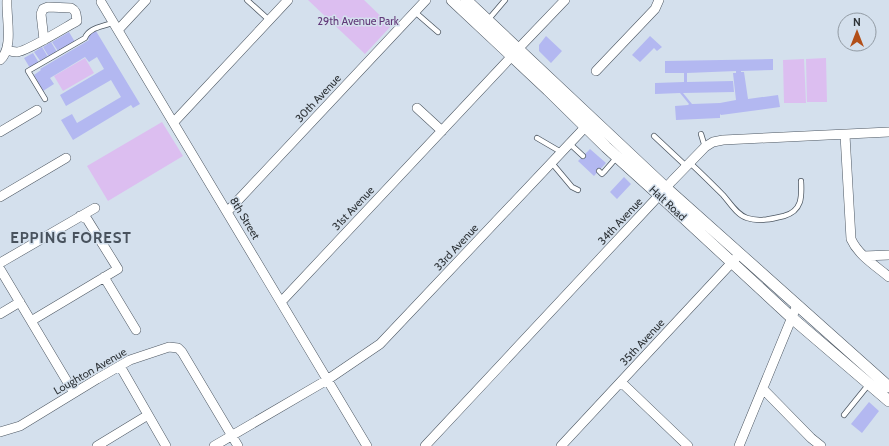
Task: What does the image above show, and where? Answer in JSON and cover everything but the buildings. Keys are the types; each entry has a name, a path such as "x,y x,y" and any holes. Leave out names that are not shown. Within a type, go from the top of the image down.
{"street":[{"path":"0,60 7,50 7,0"},
{"path":"116,26 146,0"},
{"path":"174,122 288,0"},
{"name":"30th Avenue","path":"227,212 426,0"},
{"name":"Halt Road","path":"452,0 593,119 732,263 792,318 889,401"},
{"name":"Halt Road","path":"466,0 488,20 548,90 617,157 740,254 889,387"},
{"name":"31st Avenue","path":"281,302 565,0"},
{"path":"596,71 655,9 659,1"},
{"name":"8th Street","path":"101,2 367,446"},
{"path":"7,50 17,52 23,51 44,40 76,21 76,13 74,10 71,8 48,7 42,9 41,14 44,40"},
{"path":"417,108 442,130"},
{"path":"0,132 37,110"},
{"name":"33rd Avenue","path":"214,446 327,380 370,352 389,335 593,119"},
{"name":"34th Avenue","path":"425,446 662,191 705,147 713,142 723,140 889,132"},
{"path":"845,135 850,235 855,246 864,256 889,277"},
{"path":"0,197 66,158"},
{"path":"0,263 95,208"},
{"path":"31,321 118,269 87,219 80,216"},
{"name":"35th Avenue","path":"561,446 740,254"},
{"path":"864,256 889,255"},
{"path":"0,269 74,393"},
{"path":"104,277 136,330"},
{"path":"0,314 20,302"},
{"path":"739,446 797,305"},
{"name":"Loughton Avenue","path":"0,432 20,426 130,360 169,347 178,348 182,352 238,446"},
{"path":"120,366 166,446"},
{"path":"621,382 688,446"},
{"path":"763,389 811,438 821,446"},
{"path":"97,446 148,415"}],"lane":[{"path":"247,0 269,20"},
{"path":"488,20 505,0"},
{"path":"415,12 438,32"},
{"path":"45,99 28,71 85,38 86,34 94,29 116,26"},
{"path":"701,134 705,147"},
{"path":"654,136 723,195 740,214 752,219 772,219 794,212 800,203 801,181"},
{"path":"537,138 561,152"},
{"path":"569,143 583,156"},
{"path":"598,171 602,174 617,157"},
{"path":"551,162 572,187 578,190"},
{"path":"844,415 869,384"}],"green space":[{"name":"29th Avenue Park","path":"308,0 364,0 391,26 365,54"},
{"path":"85,58 94,73 63,91 54,76"},
{"path":"826,58 827,102 807,102 806,59"},
{"path":"804,59 806,103 784,103 783,60"},
{"path":"162,122 183,156 108,201 87,166"}],"district":[{"name":"EPPING FOREST","path":"71,238"}]}
